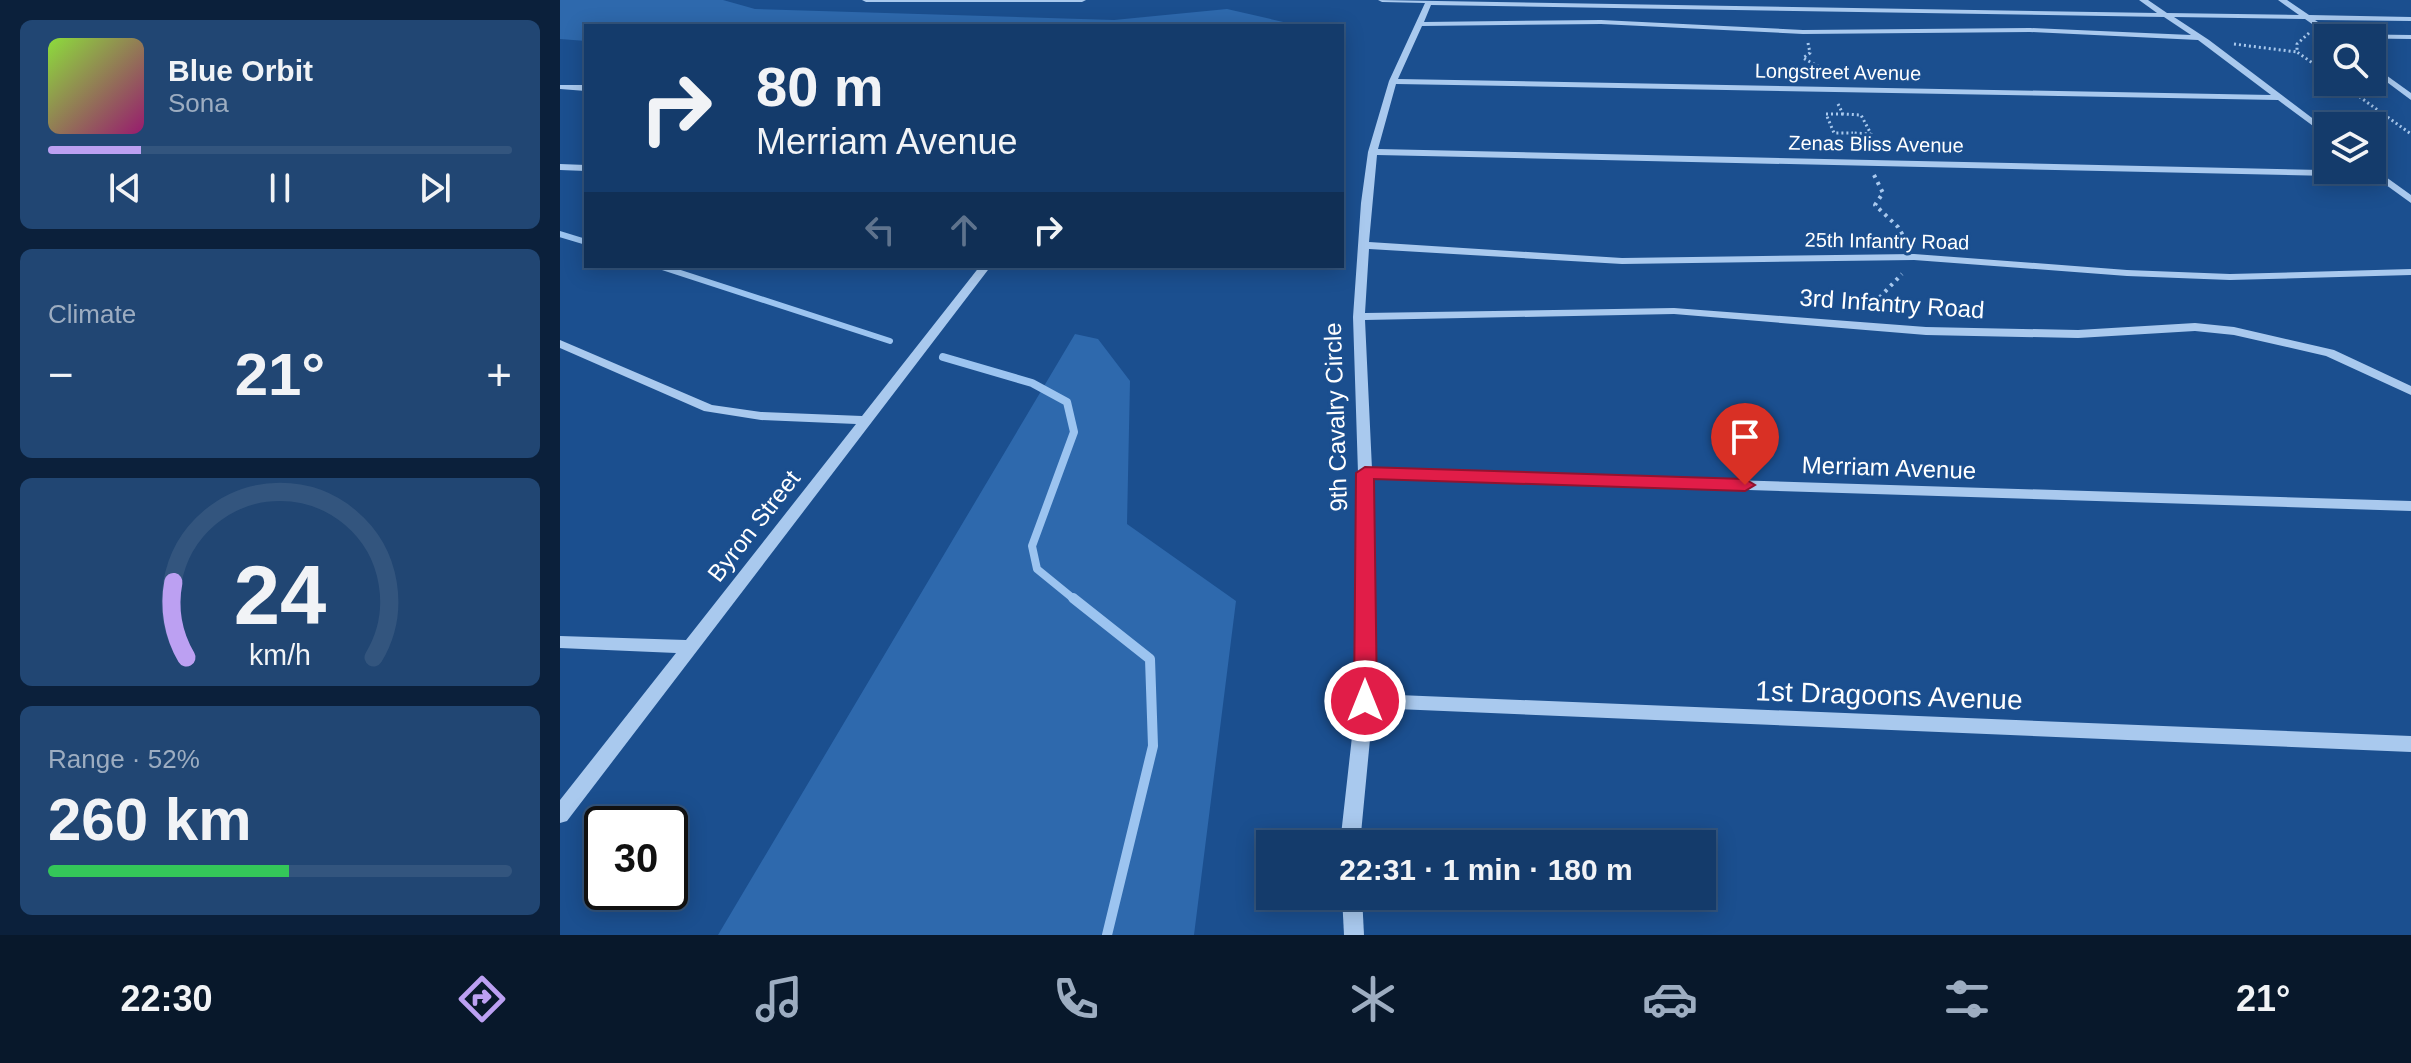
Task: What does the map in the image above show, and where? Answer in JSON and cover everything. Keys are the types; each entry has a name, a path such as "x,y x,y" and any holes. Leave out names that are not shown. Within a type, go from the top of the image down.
{"street":[{"path":"866,0 1082,0"},
{"path":"1382,0 2023,4 2411,16"},
{"path":"1626,0 2039,13 2309,18 2411,16"},
{"path":"2143,0 2200,38 2314,123"},
{"path":"2282,0 2318,24"},
{"name":"9th Cavalry Circle","path":"1351,830 1365,701 1365,473 1359,317 1363,245 1373,152 1393,81 1430,2"},
{"path":"2023,4 2039,13"},
{"path":"1419,24 1601,22 1803,32 2007,30 2200,38"},
{"path":"2386,37 2411,37"},
{"path":"2386,78 2411,97"},
{"name":"Longstreet Avenue","path":"1393,81 2282,98"},
{"path":"560,87 584,88"},
{"path":"2400,89 2411,89"},
{"name":"Zenas Bliss Avenue","path":"1373,152 2314,171"},
{"path":"560,167 584,168"},
{"path":"2386,181 2411,200"},
{"name":"25th Infantry Road","path":"1363,245 1622,261 1914,257 2127,273 2230,277 2411,272"},
{"name":"Byron Street","path":"560,815 984,268"},
{"name":"3rd Infantry Road","path":"1359,317 1659,310 1926,331 2078,334 2195,327 2260,335 2330,353 2411,391"},
{"path":"560,344 709,408 761,416 866,420"},
{"name":"Merriam Avenue","path":"1365,473 2411,506"},
{"path":"560,642 691,647"},
{"name":"1st Dragoons Avenue","path":"1365,701 2411,744"},
{"path":"1353,910 1354,935"}],"path":[{"path":"2297,52 2297,44 2311,31 2309,28"},
{"path":"1803,32 1811,49 1803,58 1823,69 1843,114"},
{"path":"2228,43 2297,52 2314,64"},
{"path":"2358,96 2411,134"},
{"path":"1826,114 1861,115 1871,134 1853,133 1834,133 1826,114"},
{"path":"1853,133 1883,193 1875,205 1898,227 1917,268 1895,277 1889,291 1876,303 1899,311"}],"shaded area":[{"path":"560,0 723,0 755,9 1114,20 1227,9 1292,24 584,24 584,41 560,39"},
{"path":"1075,334 1098,339 1130,381 1127,524 1236,601 1194,935 718,935"}],"waterway":[{"path":"560,234 584,241"},
{"path":"665,268 890,341"},
{"path":"943,357 1032,383 1067,402 1074,432 1032,546 1037,569 1075,600"},
{"path":"1073,598 1150,659 1153,746 1107,935"}],"route":[{"path":"1365,701 1365,473 1745,485"}]}
